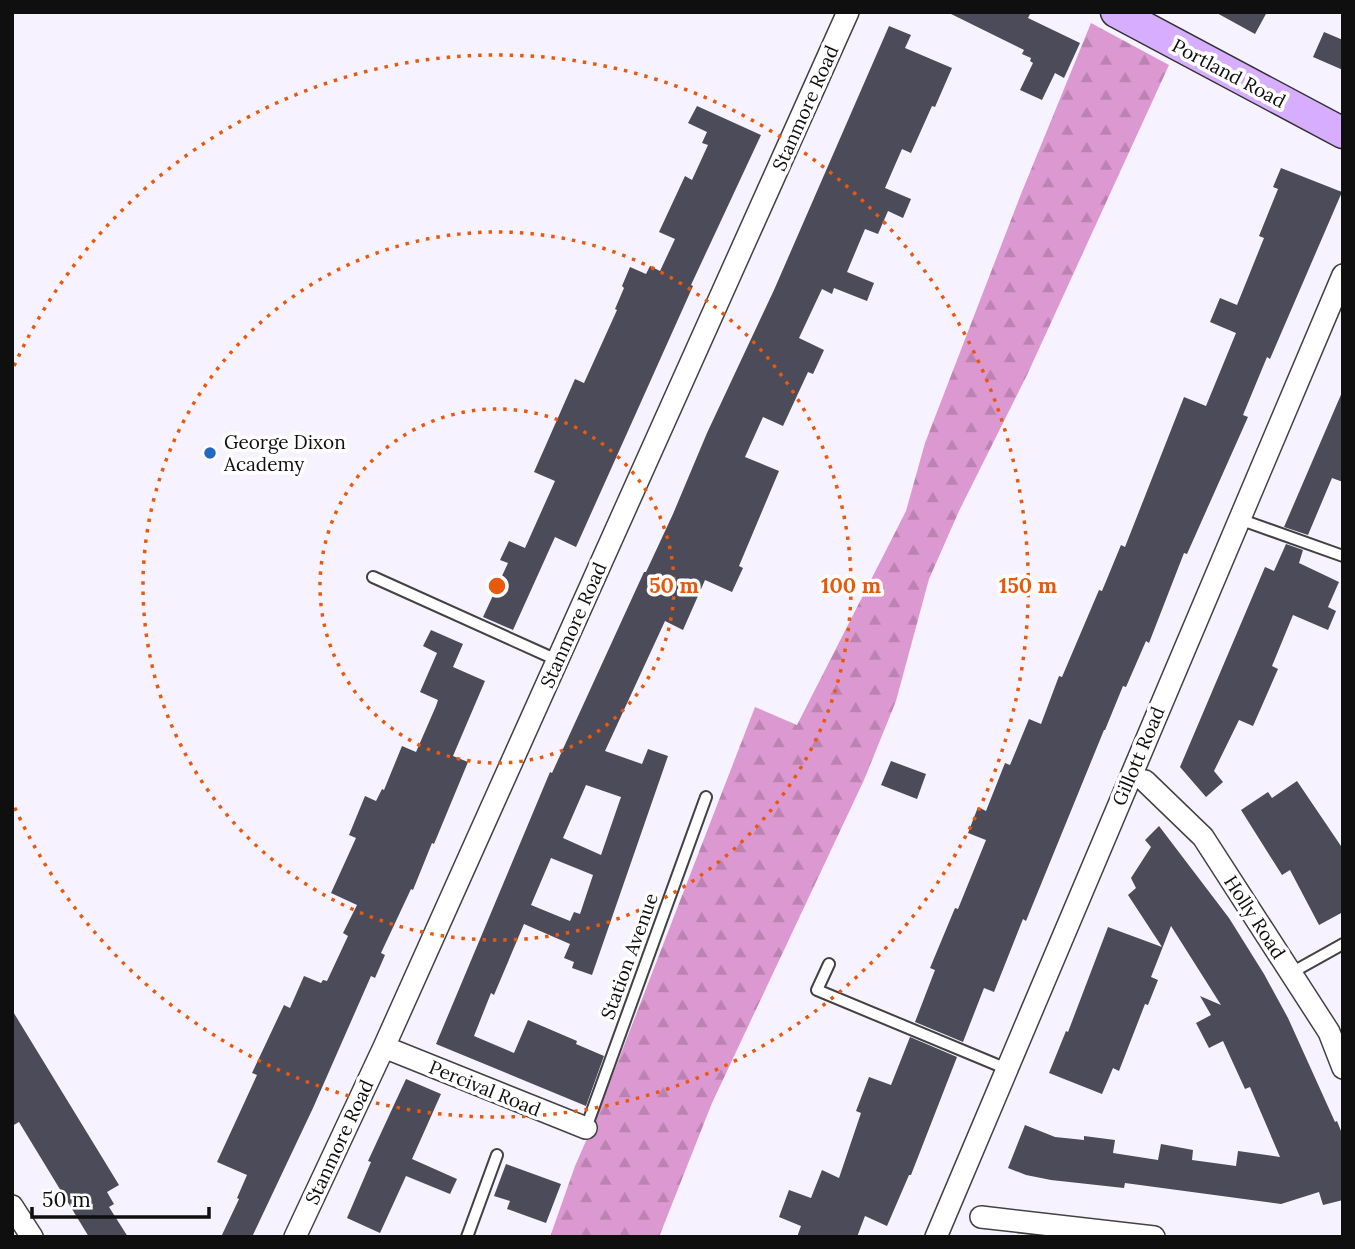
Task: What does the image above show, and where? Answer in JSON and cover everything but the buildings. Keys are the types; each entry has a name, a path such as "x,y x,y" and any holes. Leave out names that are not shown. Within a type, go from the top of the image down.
{"main road":[{"name":"Portland Road","path":"1116,12 1343,133"}],"street":[{"name":"Stanmore Road","path":"295,1237 384,1047 848,12"},
{"name":"Gillott Road","path":"936,1237 1343,275"},
{"name":"Holly Road","path":"1145,781 1203,837 1329,1032 1343,1068"},
{"name":"Percival Road","path":"384,1047 586,1128"},
{"path":"12,1206 32,1237"},
{"path":"981,1217 1154,1237"}],"lane":[{"path":"1239,519 1343,556"},
{"path":"373,577 557,660"},
{"name":"Station Avenue","path":"586,1128 706,797"},
{"path":"1291,973 1343,944"},
{"path":"829,964 817,990 1007,1069"},
{"path":"467,1237 497,1155"}],"green space":[{"path":"1091,23 1169,65 1027,375 959,511 929,579 896,701 864,780 712,1103 659,1237 550,1237 575,1166 755,707 797,725 906,511 925,443 1021,194"}],"place":[{"name":"George Dixon Academy","path":"210,453"}]}
